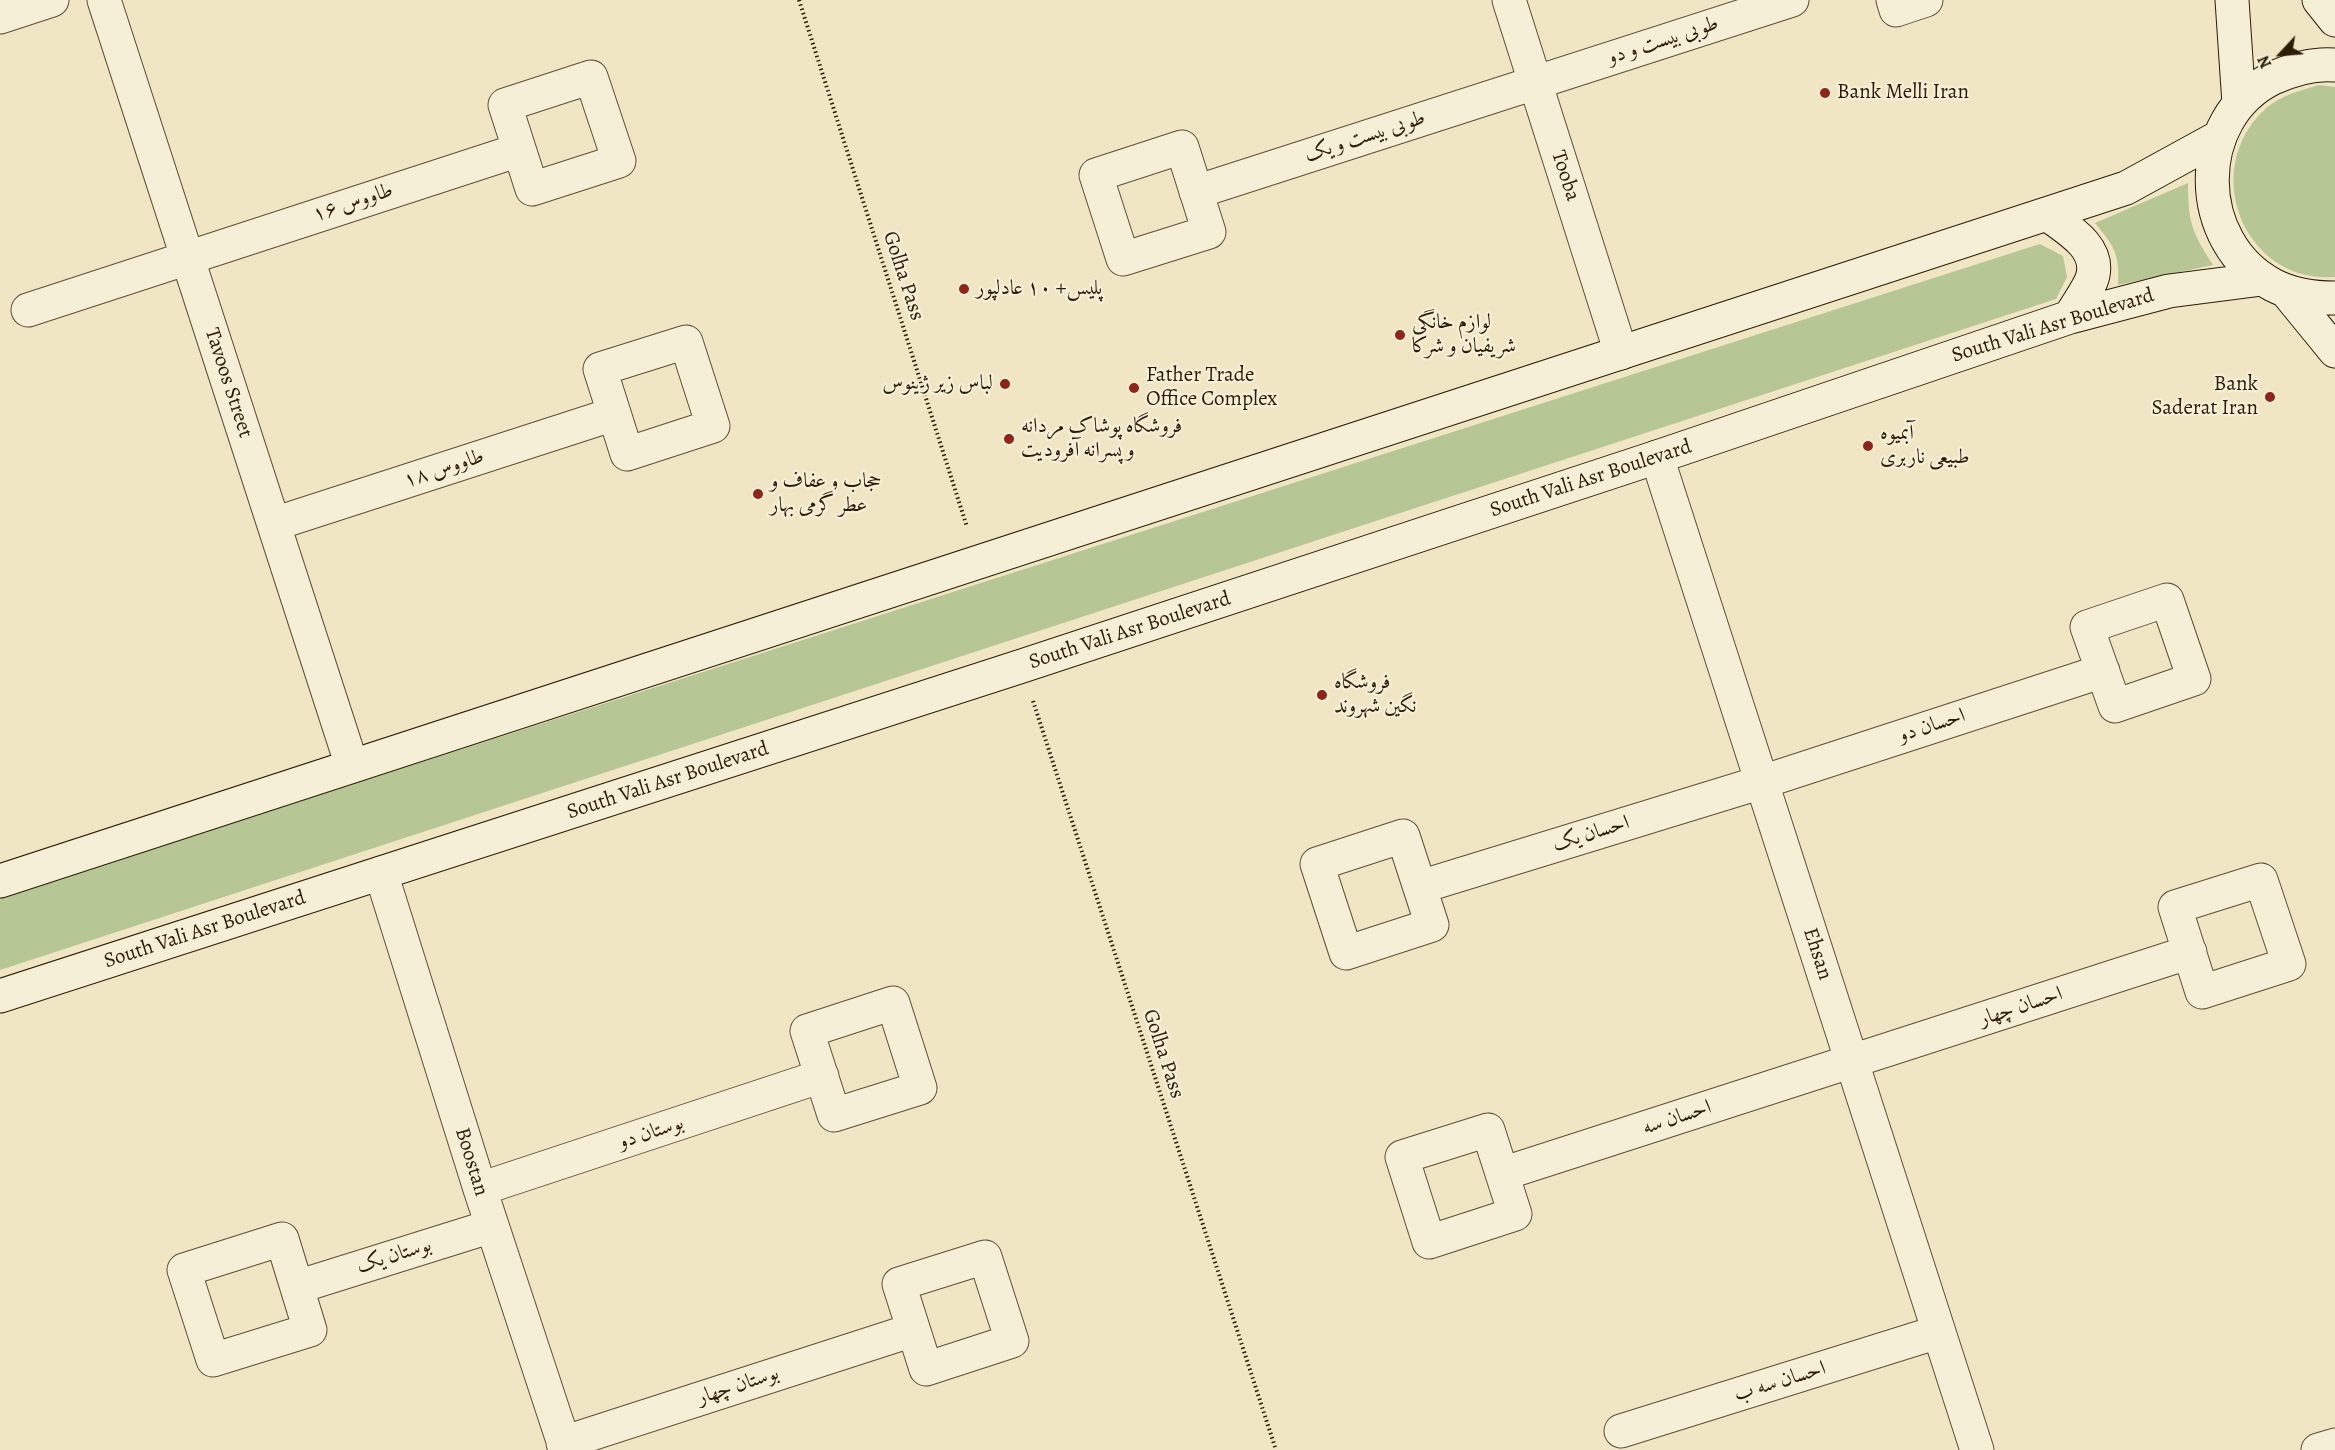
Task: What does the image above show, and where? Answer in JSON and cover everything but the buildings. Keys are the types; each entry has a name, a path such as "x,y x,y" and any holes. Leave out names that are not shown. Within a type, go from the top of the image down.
{"street":[{"path":"0,17 52,0"},
{"name":"Tavoos Street","path":"104,0 352,766"},
{"name":"Tooba","path":"1509,0 1621,353"},
{"name":"طوبی بیست و دو","path":"1535,83 1792,0"},
{"path":"1893,0 1896,10 1926,0"},
{"path":"2232,0 2239,104"},
{"path":"2319,0 2335,20"},
{"path":"2335,65 2321,64 2290,70 2263,83 2239,104 2228,120 2219,137 2211,168 2212,200 2221,230 2239,257 2274,285 2335,351"},
{"name":"طوبی بیست و یک","path":"1196,192 1535,83"},
{"path":"0,881 2126,188 2219,137"},
{"name":"طاووس ۱۶","path":"28,310 519,150"},
{"path":"2048,214 2081,239 2092,258 2093,276 2070,317"},
{"path":"2274,285 2315,298 2335,298"},
{"name":"South Vali Asr Boulevard","path":"0,996 1022,666 1657,457 2070,317 2169,291 2274,285"},
{"name":"طاووس ۱۸","path":"274,524 614,414"},
{"name":"Ehsan","path":"1657,457 1977,1450"},
{"name":"احسان دو","path":"1762,782 2103,671"},
{"name":"احسان یک","path":"1420,887 1762,782"},
{"name":"Boostan","path":"381,873 564,1447"},
{"name":"احسان چهار","path":"1852,1062 2190,952"},
{"name":"احسان سه","path":"1502,1174 1852,1062"},
{"name":"بوستان دو","path":"480,1189 822,1076"},
{"name":"بوستان یک","path":"297,1287 492,1226"},
{"name":"بوستان چهار","path":"564,1447 913,1330"},
{"name":"احسان سه ب","path":"1621,1431 1938,1332"},
{"path":"2319,1450 2335,1445"}],"path":[{"name":"Golha Pass","path":"799,0 978,562"},
{"name":"Golha Pass","path":"1022,666 1276,1450"}],"green space":[{"path":"2319,85 2335,87 2335,277 2304,274 2277,263 2256,244 2242,220 2234,193 2235,165 2244,137 2262,112 2282,98"},
{"path":"2188,183 2190,218 2200,244 2213,265 2118,285 2117,258 2107,238 2095,223"},
{"path":"2040,244 2063,256 2067,277 2056,299 0,970 0,897"}],"place":[{"name":"Bank Melli Iran","path":"1825,93"},
{"name":"پلیس+ ۱۰ عادلپور","path":"964,289"},
{"name":"لوازم خانگی شریفیان و شرکا","path":"1400,335"},
{"name":"لباس زیر ژینوس","path":"1005,384"},
{"name":"Father Trade Office Complex","path":"1134,388"},
{"name":"Bank Saderat Iran","path":"2270,397"},
{"name":"فروشگاه پوشاک مردانه و پسرانه آفرودیت","path":"1009,439"},
{"name":"آبمیوه طبیعی ناربری","path":"1868,446"},
{"name":"حجاب و عفاف و عطر گرمی بهار","path":"758,494"},
{"name":"فروشگاه نگین شهروند","path":"1322,695"}]}
